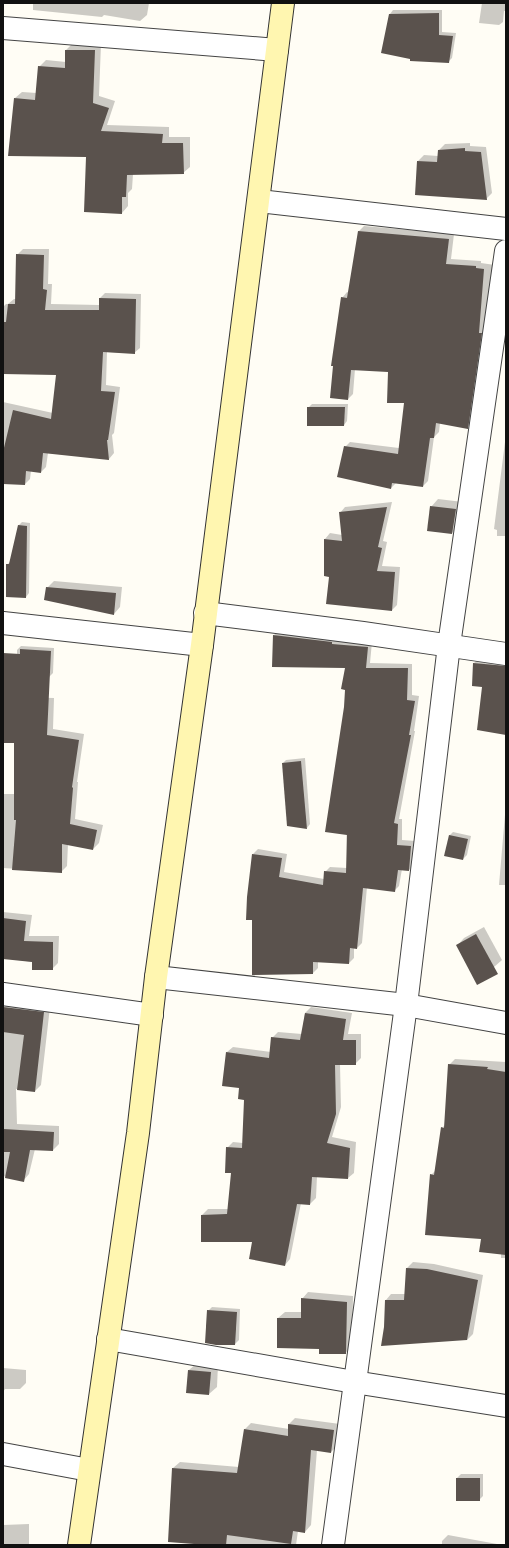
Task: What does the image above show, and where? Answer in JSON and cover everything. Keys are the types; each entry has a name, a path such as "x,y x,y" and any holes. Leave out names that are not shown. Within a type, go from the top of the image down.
{"main road":[{"path":"79,1545 138,1133 156,978 202,645 283,3"}],"street":[{"path":"3,28 277,50"},
{"path":"259,201 506,228"},
{"path":"333,1545 406,1005 449,646 506,250"},
{"path":"205,613 506,654"},
{"path":"3,623 202,645"},
{"path":"156,978 406,1005 506,1023"},
{"path":"3,994 152,1015"},
{"path":"108,1339 354,1382 506,1406"},
{"path":"3,1454 89,1470"}],"building":[{"path":"439,13 439,35 453,36 449,63 410,61 410,59 381,53 389,14"},
{"path":"65,50 95,50 93,103 109,108 101,131 163,134 162,143 183,143 184,174 127,175 126,197 122,197 122,214 84,212 86,157 8,156 14,98 35,100 38,66 65,68"},
{"path":"465,148 465,151 481,152 487,200 415,195 417,161 437,162 438,150"},
{"path":"358,231 449,239 446,264 476,266 476,268 484,269 479,333 482,333 468,429 436,423 434,438 430,438 423,487 392,483 391,489 337,477 344,446 398,454 404,403 387,403 388,372 351,370 348,400 330,398 333,366 331,366 341,297 347,298"},
{"path":"16,254 44,255 43,289 47,290 45,310 99,310 99,298 136,299 135,354 103,352 101,391 115,392 107,440 109,460 43,453 41,473 26,471 25,485 3,484 3,452 13,410 51,419 56,375 3,374 3,322 6,322 8,304 15,304"},
{"path":"307,407 345,407 344,426 307,426"},
{"path":"430,506 456,509 452,534 427,531"},
{"path":"387,507 378,547 382,548 377,571 395,572 392,611 326,604 329,577 324,576 324,539 342,541 339,512"},
{"path":"18,525 27,526 26,598 6,597 6,564 9,564"},
{"path":"46,587 116,593 114,615 44,600"},
{"path":"273,635 332,642 332,644 368,647 366,668 408,668 407,700 415,701 409,735 411,735 394,823 398,824 397,845 411,846 409,871 398,870 395,892 363,888 357,949 350,948 349,964 313,962 313,974 252,975 252,920 246,920 247,897 252,854 282,858 279,877 323,885 324,871 346,873 347,835 325,832 344,707 345,690 341,689 345,668 272,667"},
{"path":"20,649 51,651 47,735 79,740 72,787 70,824 97,830 93,850 62,844 62,873 12,870 16,820 14,820 14,743 3,743 3,653 20,654"},
{"path":"473,663 506,666 506,735 477,730 482,687 472,686"},
{"path":"301,761 307,829 287,826 282,763"},
{"path":"449,835 468,839 463,860 444,856"},
{"path":"3,918 26,921 24,941 53,942 53,970 32,970 32,962 3,959"},
{"path":"476,934 498,974 477,985 456,945"},
{"path":"3,1007 44,1012 35,1092 17,1090 24,1035 3,1032"},
{"path":"305,1013 346,1019 343,1040 356,1040 356,1065 335,1065 336,1114 327,1143 350,1148 348,1179 312,1177 310,1205 297,1204 285,1266 249,1259 252,1242 201,1242 201,1215 227,1214 231,1173 225,1173 226,1147 242,1148 244,1100 238,1099 239,1088 222,1086 226,1052 269,1058 271,1037 300,1040"},
{"path":"448,1064 488,1067 487,1069 506,1072 506,1255 479,1252 481,1239 425,1235 430,1174 434,1175 441,1127 444,1128"},
{"path":"3,1129 54,1132 53,1151 30,1150 24,1182 5,1178 10,1152 3,1152"},
{"path":"406,1268 427,1269 478,1280 467,1340 381,1346 384,1327 385,1300 404,1300"},
{"path":"301,1298 347,1302 346,1354 319,1354 319,1349 277,1348 277,1318 301,1318"},
{"path":"207,1310 237,1312 235,1345 216,1345 205,1343"},
{"path":"188,1370 211,1372 209,1395 186,1393"},
{"path":"288,1424 334,1430 331,1453 311,1450 305,1533 293,1531 291,1544 227,1535 226,1545 194,1545 168,1542 172,1468 237,1473 244,1429 288,1436"},
{"path":"456,1478 480,1478 480,1501 456,1501"}]}
